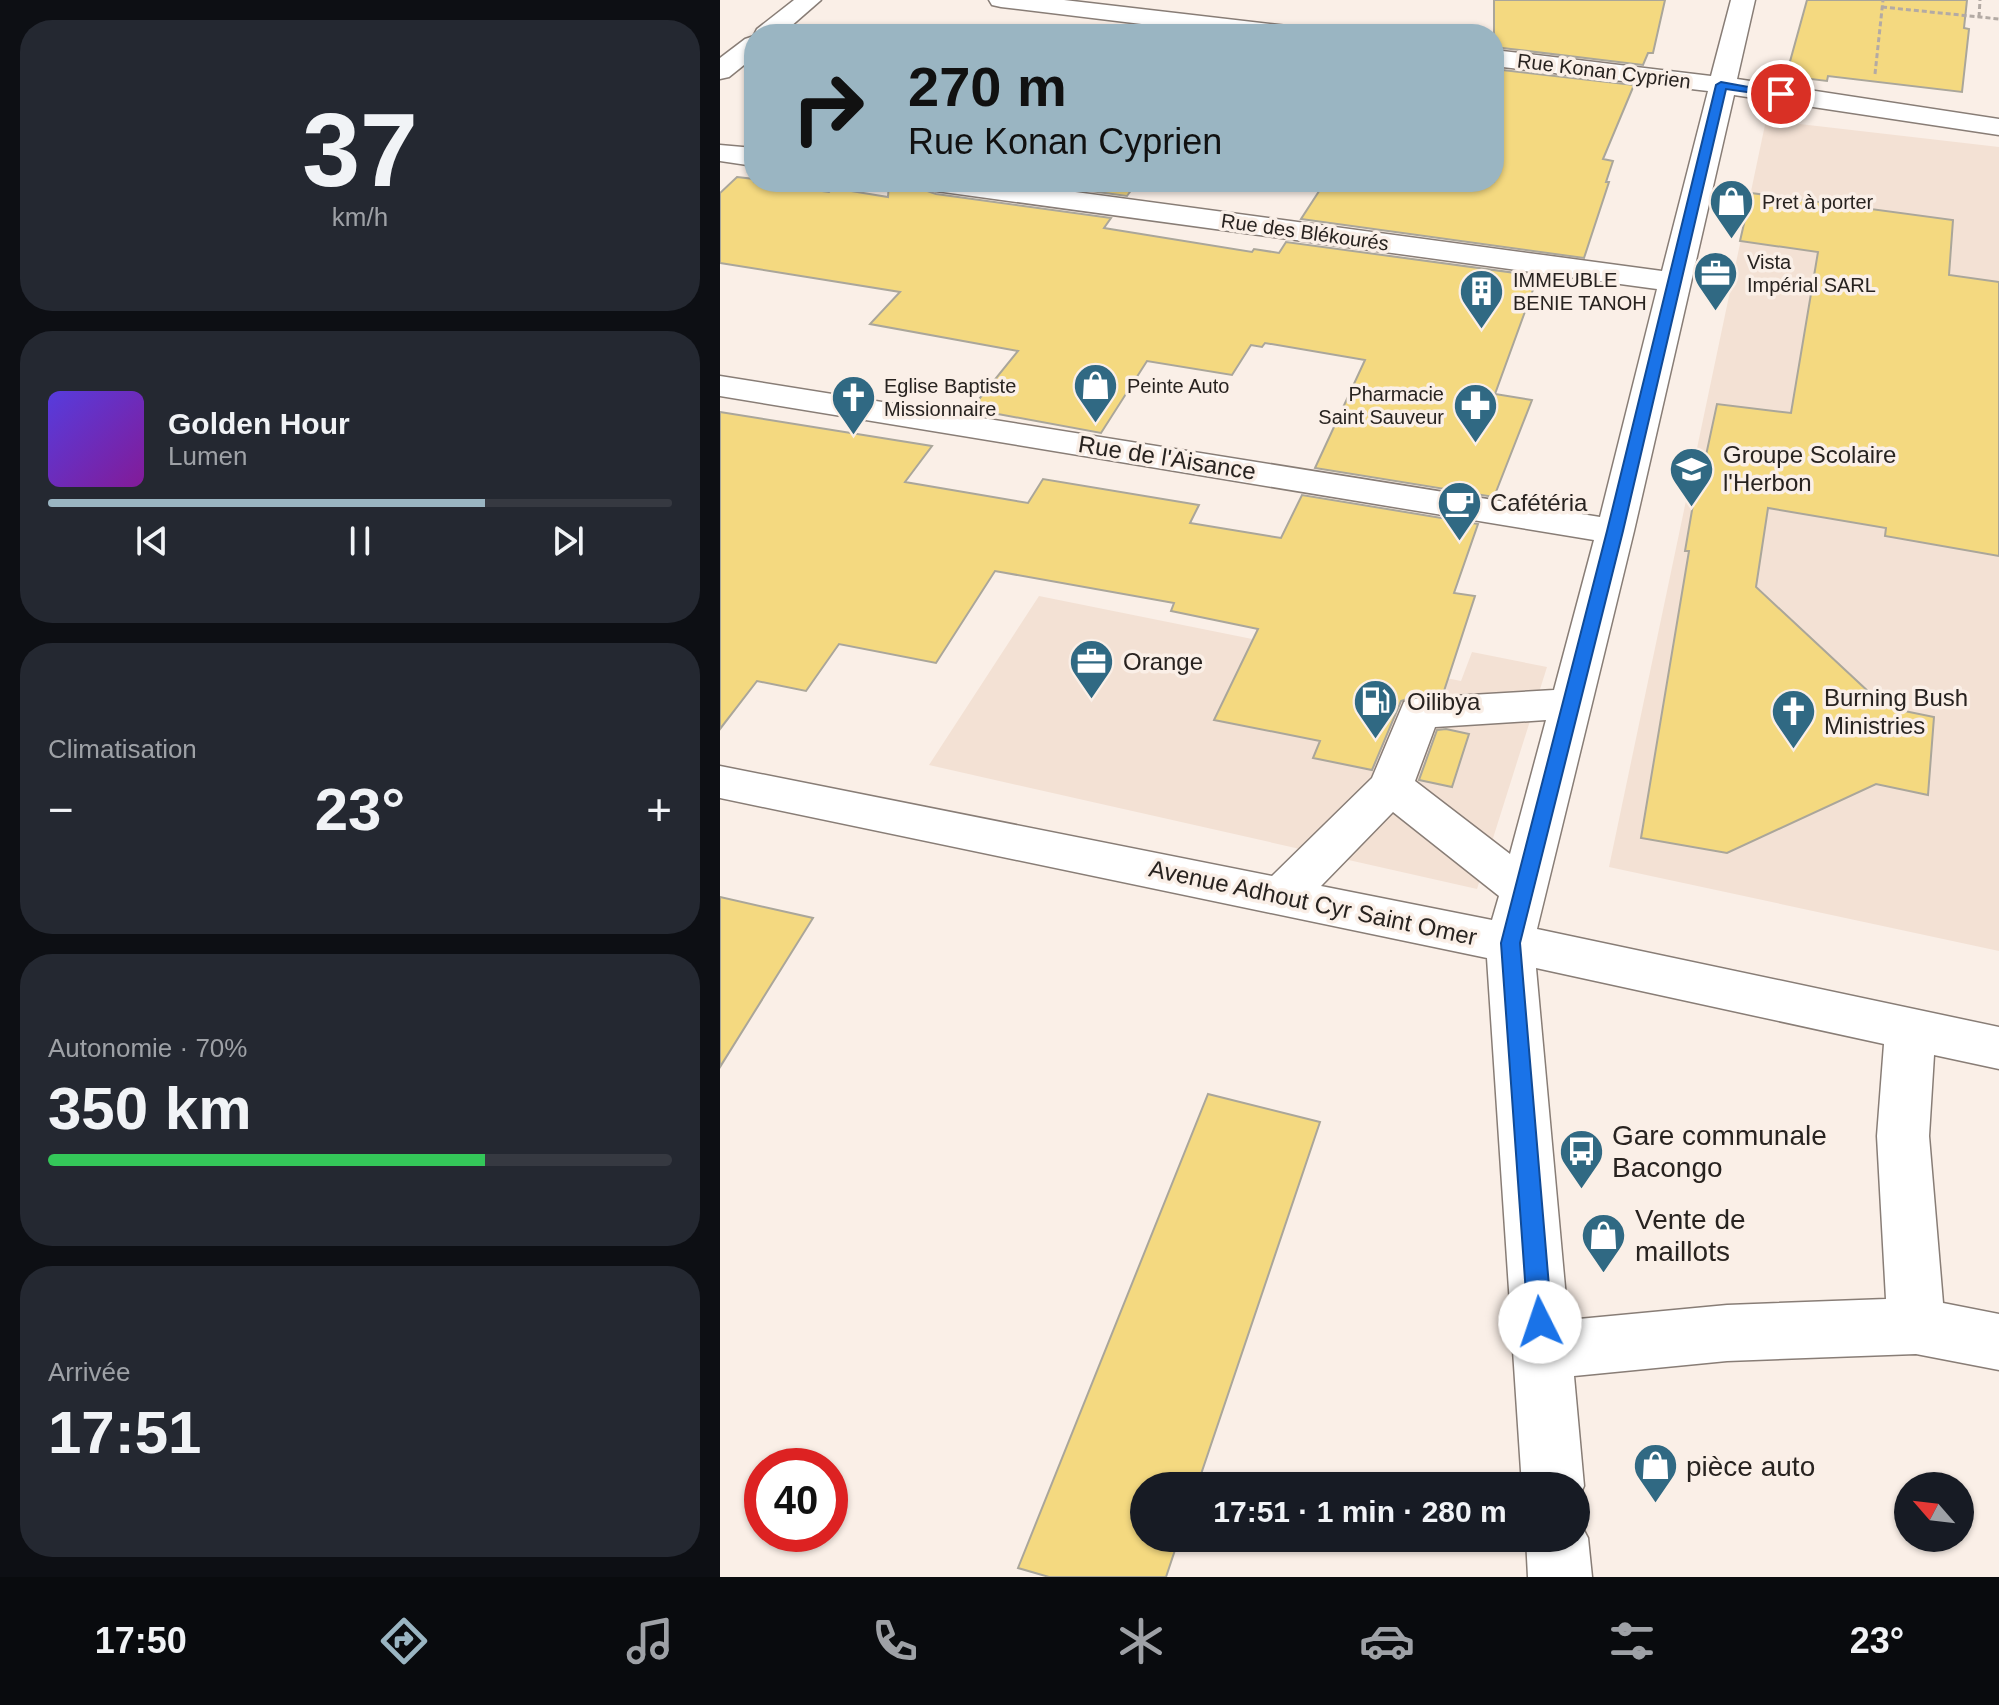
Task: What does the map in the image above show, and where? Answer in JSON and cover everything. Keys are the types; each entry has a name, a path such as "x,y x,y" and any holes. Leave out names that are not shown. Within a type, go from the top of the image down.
{"street":[{"path":"779,24 809,0"},
{"path":"1001,0 1204,24"},
{"path":"1552,1472 1510,943 1615,531 1743,0"},
{"path":"720,71 744,52"},
{"name":"Rue Konan Cyprien","path":"1504,59 1721,85 1999,127"},
{"path":"720,153 744,156"},
{"name":"Rue des Blékourés","path":"1010,192 1673,282"},
{"name":"Rue de l'Aisance","path":"720,386 1615,531"},
{"path":"1282,896 1391,786 1419,713 1571,704"},
{"name":"Avenue Adhout Cyr Saint Omer","path":"720,782 1510,943 1999,1048"},
{"path":"1391,786 1524,890"},
{"path":"1910,1029 1903,1136 1916,1326"},
{"path":"1542,1351 1727,1333 1916,1326 1999,1342"},
{"path":"1558,1552 1560,1577"}],"path":[{"path":"1871,107 1883,0"},
{"path":"1979,17 1980,0"},
{"path":"1882,7 1999,19"}],"shaded area":[{"path":"1766,120 1999,147 1999,951 1609,867"},
{"path":"1039,596 1461,681 1472,652 1547,667 1477,889 929,765"}],"building":[{"path":"1494,0 1665,0 1653,53 1648,53 1643,65 1504,48 1504,24 1494,24"},
{"path":"1807,0 1967,0 1964,28 1969,29 1962,92 1828,76 1827,81 1786,76"},
{"path":"1504,70 1634,85 1603,159 1613,161 1606,182 1609,182 1584,258 1301,219 1319,192 1504,192"},
{"path":"737,177 744,178 744,192 857,192 888,197 888,192 930,192 1111,218 1104,228 1252,252 1254,249 1279,253 1286,242 1538,276 1495,394 1532,400 1494,497 1315,468 1365,360 1265,343 1262,347 1251,345 1232,375 1147,361 1101,433 971,409 1018,351 870,324 900,292 720,263 720,193"},
{"path":"1097,192 1130,192 1127,196"},
{"path":"1751,193 1953,220 1949,275 1999,282 1999,556 1885,536 1886,528 1768,508 1756,587 1885,707 1934,717 1928,795 1876,784 1727,853 1641,838 1689,551 1685,551 1696,487 1699,488 1717,404 1791,413 1818,252 1740,241"},
{"path":"720,412 932,446 905,482 1028,503 1043,479 1199,505 1190,523 1281,538 1302,495 1478,524 1454,593 1475,596 1443,694 1418,695 1401,701 1372,770 1313,758 1320,741 1214,720 1258,629 1171,611 1174,603 995,571 936,663 839,644 806,691 757,681 720,729"},
{"path":"1437,730 1469,734 1452,787 1419,780"},
{"path":"720,897 813,918 720,1067"},
{"path":"1208,1094 1320,1122 1202,1472 1130,1472 1130,1552 1174,1552 1166,1577 1049,1577 1018,1568"}],"place":[{"name":"Pret à porter","path":"1731,241"},
{"name":"Vista Impérial SARL","path":"1716,313"},
{"name":"IMMEUBLE BENIE TANOH","path":"1482,330"},
{"name":"Peinte Auto","path":"1096,425"},
{"name":"Eglise Baptiste Missionnaire","path":"853,436"},
{"name":"Pharmacie Saint Sauveur","path":"1475,444"},
{"name":"Groupe Scolaire l'Herbon","path":"1692,508"},
{"name":"Cafétéria","path":"1459,542"},
{"name":"Orange","path":"1092,701"},
{"name":"Oilibya","path":"1376,741"},
{"name":"Burning Bush Ministries","path":"1793,751"},
{"name":"Gare communale Bacongo","path":"1581,1190"},
{"name":"Vente de maillots","path":"1604,1274"},
{"name":"pièce auto","path":"1655,1505"}],"route":[{"path":"1540,1322 1510,943 1615,531 1721,85 1781,94"}]}
